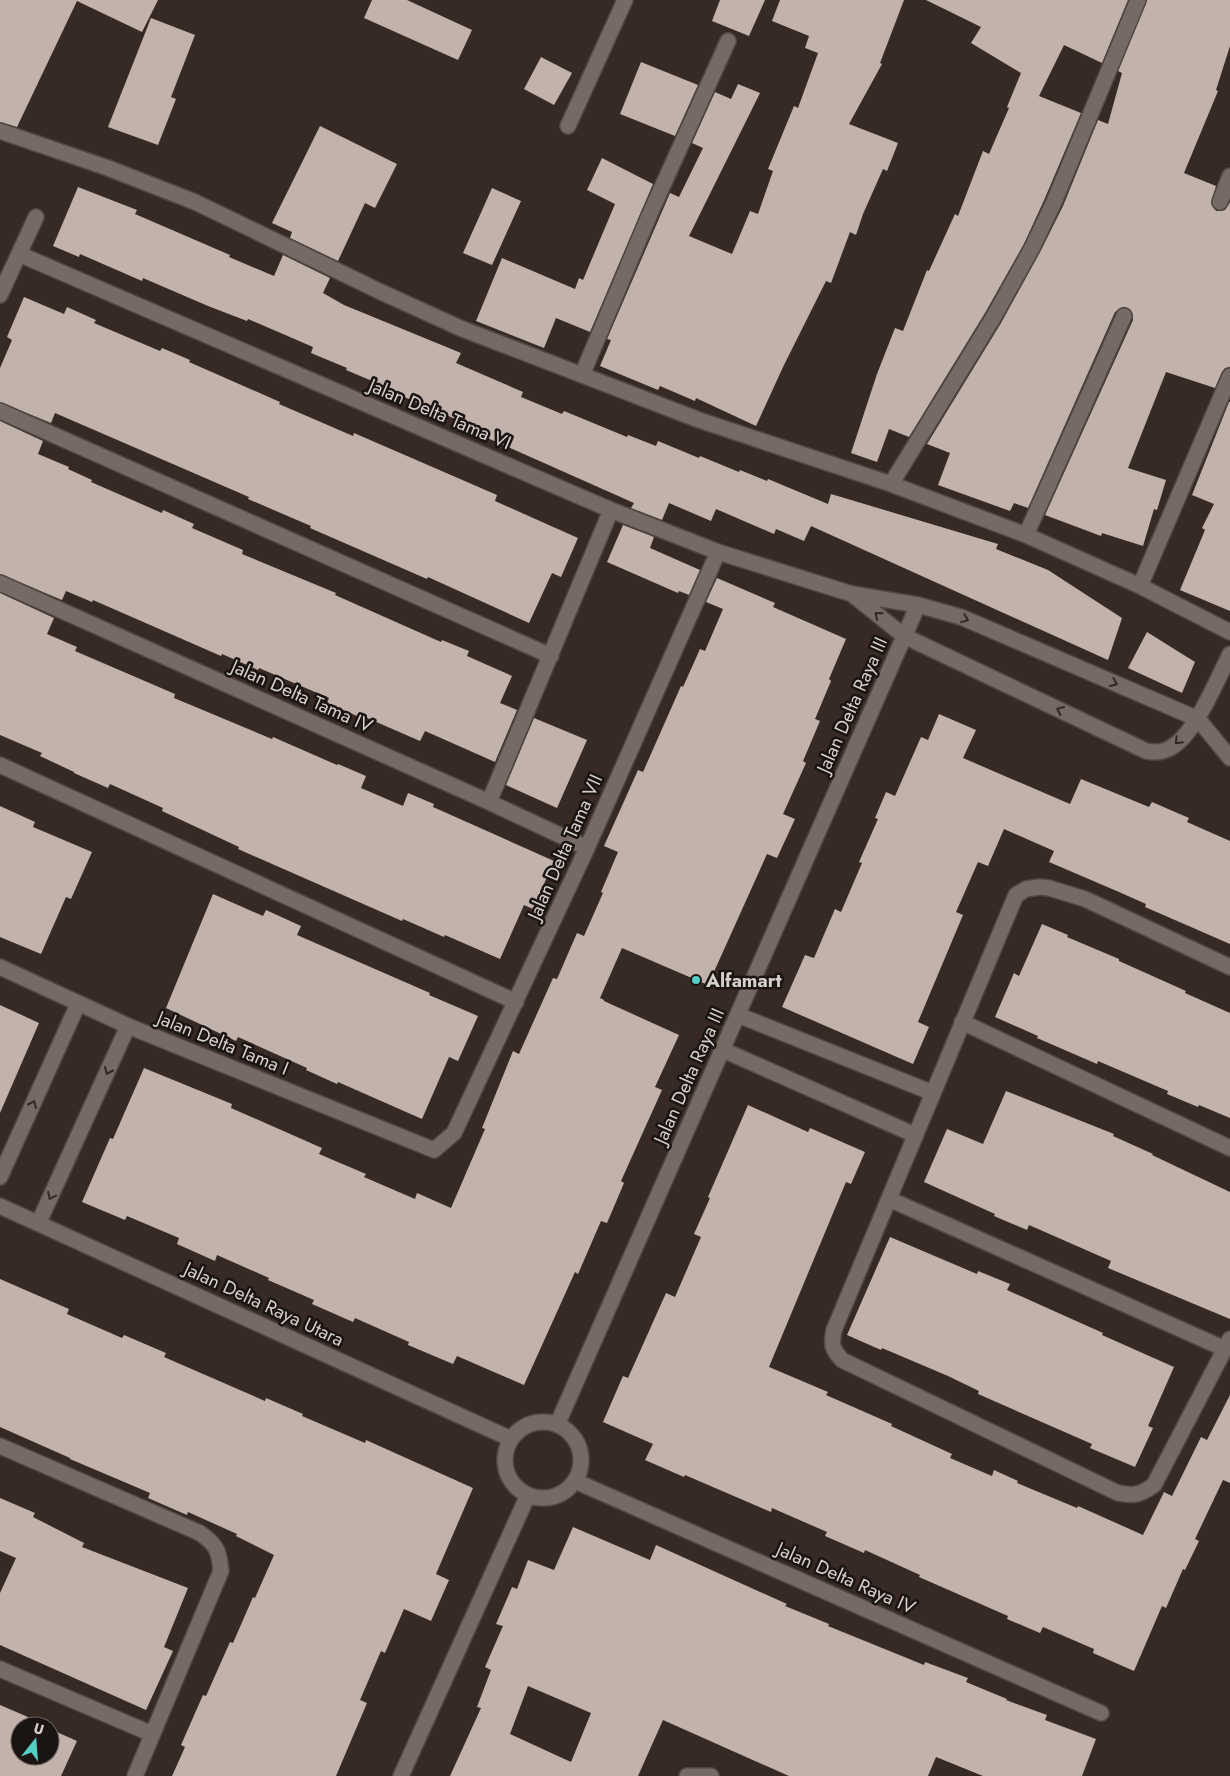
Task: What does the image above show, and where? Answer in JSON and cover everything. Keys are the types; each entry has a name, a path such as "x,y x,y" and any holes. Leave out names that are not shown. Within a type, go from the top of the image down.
{"street":[{"path":"568,126 625,0"},
{"path":"891,484 993,318 1032,248 1054,202 1138,0"},
{"path":"582,375 649,216 728,41"},
{"path":"0,131 108,168 195,202 460,328 699,420 891,484 1026,535 1140,586 1230,632"},
{"path":"1220,202 1230,176"},
{"path":"0,296 36,217"},
{"name":"Jalan Delta Tama VI","path":"19,254 611,510 718,552 852,594 918,605 961,617 1198,719"},
{"path":"1026,535 1124,316"},
{"path":"1140,586 1230,376"},
{"path":"0,411 550,656"},
{"path":"489,802 611,510"},
{"name":"Jalan Delta Tama VII","path":"434,1150 454,1133 587,848 718,552"},
{"name":"Jalan Delta Tama IV","path":"0,583 489,802 587,848"},
{"name":"Jalan Delta Tama VI","path":"852,594 904,636 1146,751 1160,752 1174,746 1198,719 1230,654"},
{"name":"Jalan Delta Raya III","path":"558,1425 918,605"},
{"path":"1198,719 1230,758"},
{"path":"0,765 516,1002"},
{"path":"889,1199 1227,1344 1154,1485 1142,1494 1129,1496 1118,1494 842,1360 834,1351 832,1340 834,1330 1016,895 1033,887 1049,888 1084,899 1230,967"},
{"name":"Jalan Delta Tama I","path":"0,967 128,1026 434,1150"},
{"path":"0,1177 78,1004"},
{"path":"738,1015 933,1093"},
{"path":"962,1022 1230,1148"},
{"path":"38,1222 128,1026"},
{"path":"723,1050 915,1135"},
{"name":"Jalan Delta Raya Utara","path":"0,1206 511,1439"},
{"path":"545,1422 558,1425 569,1432 577,1443 580,1456 580,1469 575,1481 566,1490 554,1496 540,1498 528,1494 517,1487 509,1477 505,1464 505,1451 511,1439 520,1430 532,1423 545,1422"},
{"path":"0,1446 200,1533 213,1542 219,1556 221,1571 135,1776"},
{"name":"Jalan Delta Raya IV","path":"575,1481 1101,1713"},
{"path":"401,1776 528,1494"},
{"path":"0,1668 152,1734"},
{"path":"687,1776 711,1776"}],"building":[{"path":"0,0 158,0 142,32 77,1 17,127 0,122"},
{"path":"372,0 407,0 472,30 458,60 364,18"},
{"path":"720,0 765,0 749,36 712,21"},
{"path":"780,0 904,0 880,63 882,64 849,124 898,143 887,171 883,169 856,235 850,232 831,283 826,281 756,426 696,398 695,401 660,386 658,390 600,366 611,340 607,339 670,193 679,197 703,148 692,143 715,92 731,99 738,84 760,93 689,236 732,254 750,211 758,214 773,171 768,169 794,106 798,108 818,53 805,48 809,36 772,21"},
{"path":"926,0 1128,0 1102,63 1064,45 1039,96 1081,113 1045,198 1024,244 985,313 909,437 889,429 877,462 851,453 877,374 895,328 903,331 927,270 929,271 955,214 958,216 983,151 989,154 1009,108 1007,107 1021,73 971,43 981,27"},
{"path":"1147,0 1230,0 1230,46 1216,90 1218,91 1184,173 1216,186 1211,203 1216,211 1225,210 1230,202 1230,367 1225,368 1222,372 1215,388 1166,372 1128,468 1166,480 1157,510 1154,509 1143,546 1102,533 1101,536 1045,515 1133,320 1133,315 1128,308 1123,307 1115,312 1028,508 1014,503 1010,511 938,485 950,453 927,444 1001,323 1040,252 1063,206 1098,120 1108,124 1122,73 1118,71"},
{"path":"151,18 195,35 171,97 176,99 158,145 108,127"},
{"path":"541,57 572,73 554,105 524,89"},
{"path":"641,62 698,85 675,136 620,114"},
{"path":"320,126 397,164 375,208 365,203 338,261 290,238 292,232 272,223"},
{"path":"602,158 653,184 590,332 556,318 544,348 476,321 502,258 575,289 579,278 583,280 615,204 587,190"},
{"path":"78,187 137,210 135,214 274,276 283,255 330,278 323,293 344,305 461,353 456,363 523,392 521,397 562,414 564,411 627,437 628,435 656,446 658,441 739,472 740,470 767,481 768,479 828,504 831,494 998,544 996,549 1048,570 1122,618 1108,660 811,526 804,541 776,529 774,534 716,509 711,521 669,503 662,520 631,508 634,503 465,428 467,424 376,385 377,383 346,370 347,368 311,353 313,347 143,278 142,281 80,254 79,257 53,246"},
{"path":"492,188 521,201 492,265 463,253"},
{"path":"24,297 64,314 67,307 96,320 94,323 160,351 162,348 190,360 189,362 280,402 279,404 353,436 354,433 497,495 495,501 578,538 561,577 552,573 529,623 428,577 427,579 310,528 311,526 248,499 249,497 55,413 51,423 0,402 0,368 12,340 7,337"},
{"path":"1229,402 1230,611 1180,590 1205,530 1202,528 1214,504 1192,495"},
{"path":"0,421 43,441 38,454 69,467 68,469 92,480 91,482 162,513 163,510 194,524 192,528 243,550 242,554 336,593 335,595 441,642 442,640 469,651 467,656 512,676 500,703 517,710 495,762 425,731 420,741 358,714 357,716 327,703 329,698 259,668 258,670 222,654 221,656 93,600 92,602 66,591 62,600 0,574"},
{"path":"623,525 654,537 650,548 700,570 689,595 679,591 678,593 607,562"},
{"path":"717,578 775,603 773,607 846,639 815,719 820,721 803,761 806,763 783,814 795,819 777,858 767,854 708,985 622,948 600,998 679,1035 655,1087 662,1090 621,1181 624,1183 607,1223 601,1221 578,1274 575,1272 524,1385 457,1356 453,1364 408,1345 409,1342 355,1318 353,1322 312,1304 314,1300 217,1255 215,1261 177,1244 179,1238 127,1216 125,1220 82,1202 110,1138 113,1139 144,1068 232,1104 231,1108 322,1148 319,1154 366,1174 364,1177 415,1199 417,1193 451,1208 485,1129 482,1128 513,1051 519,1054 553,978 557,979 577,933 584,936 603,893 601,892 618,852 604,846 638,770 643,772 681,686 683,687 700,649 705,651 723,609 706,602"},
{"path":"0,593 54,618 47,634 77,647 75,651 175,694 174,698 366,776 361,788 403,806 408,793 434,804 433,807 554,861 533,909 524,905 500,959 445,935 444,937 403,919 402,921 238,849 239,847 162,811 163,808 110,784 108,788 74,773 40,756 42,753 0,735"},
{"path":"1147,632 1195,662 1182,693 1128,668"},
{"path":"939,714 976,730 963,758 1070,804 1081,779 1149,807 1152,802 1189,818 1187,822 1230,841 1230,944 1145,907 1146,904 1049,862 1054,851 1004,829 988,866 978,862 956,912 963,915 918,1022 929,1027 913,1064 782,1007 805,955 814,958 835,909 841,912 862,863 859,862 878,819 875,818 886,792 895,796 921,737 928,740"},
{"path":"534,718 587,740 557,808 506,785"},
{"path":"0,806 35,822 33,827 92,852 71,899 66,897 41,954 0,937"},
{"path":"213,894 263,916 266,910 301,926 297,935 478,1016 458,1061 449,1057 422,1119 338,1082 337,1084 306,1070 307,1068 238,1037 236,1041 166,1008"},
{"path":"1042,924 1230,1013 1230,1118 1167,1094 1168,1091 1098,1061 1097,1064 995,1017 1014,973 1019,976"},
{"path":"0,1005 39,1023 0,1113"},
{"path":"1006,1091 1114,1134 1113,1136 1230,1192 1230,1319 1108,1268 1111,1261 1029,1225 1027,1230 924,1182 947,1129 983,1144"},
{"path":"748,1105 808,1132 810,1128 865,1152 851,1184 846,1182 769,1367 828,1392 826,1395 892,1424 891,1426 952,1454 950,1458 992,1476 994,1470 1018,1481 1017,1483 1077,1508 1078,1506 1143,1535 1164,1492 1172,1496 1201,1437 1207,1440 1230,1395 1230,1483 1223,1480 1195,1539 1199,1541 1185,1570 1183,1569 1166,1608 1162,1606 1134,1671 1093,1653 1094,1649 1043,1627 1040,1633 1007,1619 1008,1616 919,1577 920,1575 865,1550 864,1553 825,1536 827,1532 772,1508 771,1512 645,1460 653,1444 603,1422 623,1376 628,1378 666,1293 675,1297 701,1237 694,1234 710,1198 708,1197"},
{"path":"890,1237 977,1274 978,1271 1010,1284 1007,1290 1174,1367 1148,1426 1153,1428 1135,1467 1090,1448 1092,1444 978,1394 979,1391 948,1376 847,1335"},
{"path":"0,1279 69,1309 67,1314 122,1338 124,1335 166,1353 164,1357 265,1401 266,1398 365,1443 366,1440 473,1488 436,1574 449,1580 431,1621 404,1609 385,1653 381,1651 360,1700 367,1703 336,1776 172,1776 185,1747 181,1745 203,1695 206,1696 230,1642 233,1643 274,1555 236,1536 237,1534 188,1512 187,1515 148,1498 150,1493 0,1427"},
{"path":"0,1498 35,1513 33,1517 84,1543 82,1547 188,1588 164,1647 173,1651 146,1710 0,1645 0,1593 16,1558 0,1551"},
{"path":"573,1527 650,1560 656,1545 787,1604 785,1606 829,1624 828,1626 924,1665 925,1662 968,1678 966,1682 1006,1700 1047,1715 1045,1720 1096,1739 1082,1776 983,1776 936,1757 928,1776 789,1776 663,1720 638,1776 450,1776 481,1708 477,1707 491,1670 485,1667 503,1626 496,1624 512,1587 517,1589 528,1560 554,1570","holes":["528,1686 591,1713 571,1762 510,1734"]},
{"path":"0,1705 26,1716 10,1716 10,1766 60,1766 60,1733 77,1741 61,1776 0,1776"}],"place":[{"name":"Alfamart","path":"696,980"}]}
